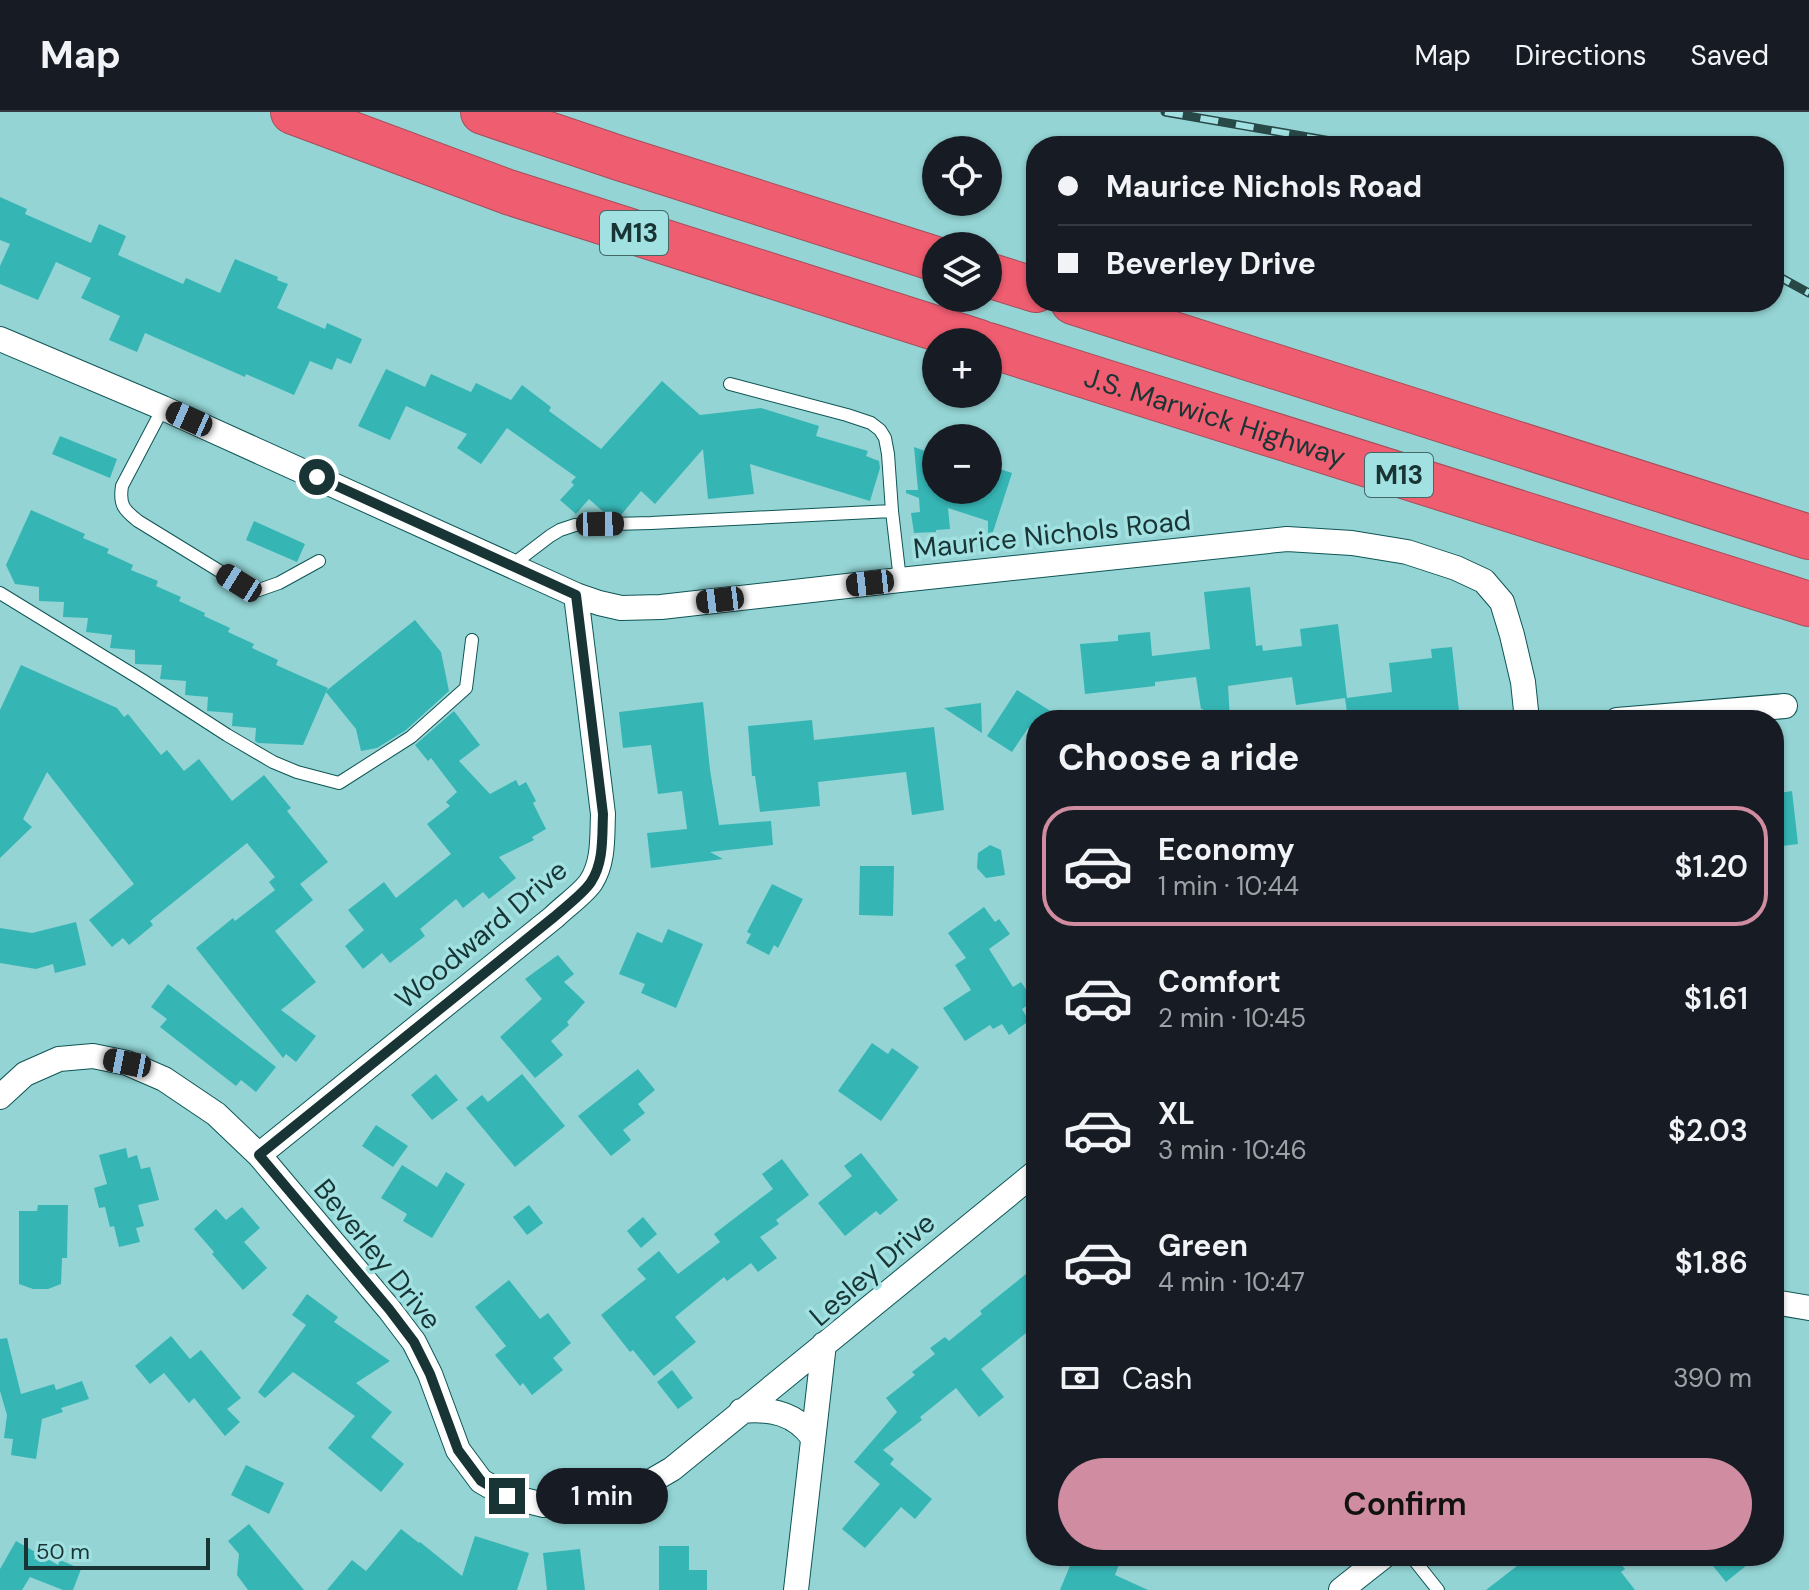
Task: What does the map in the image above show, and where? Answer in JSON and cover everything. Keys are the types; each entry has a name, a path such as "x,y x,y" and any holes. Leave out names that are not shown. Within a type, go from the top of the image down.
{"highway":[{"name":"M13","path":"293,112 508,192 935,328"},
{"name":"M13","path":"483,112 922,255"},
{"path":"1002,279 1026,287"},
{"name":"M13","path":"1104,312 1809,537"},
{"name":"J.S. Marwick Highway","path":"1002,349 1809,604"}],"street":[{"name":"Maurice Nichols Road","path":"0,339 163,408 576,595 621,608 661,607 1287,539 1352,543 1407,552 1484,581 1502,602 1523,682 1526,710"},
{"name":"Woodward Drive","path":"259,1155 590,885 599,866 603,814 576,595"},
{"path":"1737,710 1785,706"},
{"name":"Beverley Drive","path":"0,1097 25,1074 59,1059 93,1056 127,1063 164,1079 216,1114 259,1155 389,1309 414,1342 430,1374 458,1450 481,1481 507,1496 544,1505 584,1503 629,1494 672,1469 824,1344"},
{"name":"Lesley Drive","path":"796,1590 824,1344 1026,1180"},
{"path":"1784,1304 1809,1308"},
{"path":"741,1411 773,1411 792,1418 806,1427 813,1438"},
{"path":"1341,1590 1371,1566"}],"lane":[{"path":"730,384 871,423 880,430 888,454 900,580"},
{"path":"163,408 122,486 120,498 126,511 239,583 259,590 279,583 319,561"},
{"path":"512,565 550,536 575,525 892,511"},
{"path":"0,593 273,762 339,783 411,737 466,688 472,640"},
{"path":"1419,1566 1438,1590"}],"building":[{"path":"0,197 27,209 25,214 91,243 99,224 126,236 118,255 183,284 186,278 220,293 235,259 288,284 277,308 325,329 327,323 362,339 351,364 337,358 332,370 310,361 294,395 145,333 137,352 109,340 120,316 81,298 91,278 56,262 38,300 0,284 0,266 10,244 0,240"},
{"path":"386,369 425,387 431,374 471,392 476,383 511,400 522,385 551,407 549,411 601,449 662,381 700,415 761,408 819,426 816,436 868,451 866,456 879,461 880,468 870,501 750,464 754,494 708,499 703,449 655,504 641,491 621,515 607,515 589,499 576,514 560,500 574,485 571,482 576,477 507,428 481,464 457,448 467,434 406,406 390,440 358,426"},
{"path":"60,436 117,459 110,478 52,454"},
{"path":"914,447 922,450 922,504 1002,504 992,535 988,535 988,521 948,508 950,529 914,533 911,513 920,512 919,498 906,493 906,490 918,490"},
{"path":"1002,470 1012,473 1002,504"},
{"path":"31,510 85,534 83,538 109,549 107,553 133,565 131,570 158,581 156,586 181,597 179,601 230,628 228,632 254,644 252,648 278,660 276,665 328,688 326,691 415,620 441,652 449,691 406,730 377,748 361,751 356,729 326,692 303,745 258,743 255,741 256,728 232,726 233,713 207,711 208,697 185,695 186,681 160,679 162,665 135,664 135,650 110,648 112,635 86,632 88,618 63,617 64,602 39,601 39,587 15,584 6,565"},
{"path":"254,521 305,544 297,562 246,540"},
{"path":"1250,587 1256,646 1262,645 1263,651 1302,646 1300,629 1338,624 1347,698 1392,692 1389,663 1432,658 1431,649 1452,647 1459,710 1347,710 1345,698 1296,705 1292,677 1228,686 1229,710 1201,709 1196,677 1155,682 1155,686 1085,694 1080,644 1118,641 1118,635 1150,632 1152,656 1210,649 1204,592"},
{"path":"21,665 117,708 124,717 128,714 161,755 167,750 184,771 199,759 232,801 264,775 291,808 287,811 328,862 300,884 313,900 275,931 316,982 281,1010 316,1036 296,1062 286,1054 283,1058 196,948 275,890 269,882 275,877 247,843 150,921 153,925 129,945 123,938 112,947 89,920 134,884 47,772 23,819 32,827 0,858 0,710"},
{"path":"1017,690 1049,710 1026,710 1026,731 1012,752 987,736"},
{"path":"703,702 719,825 771,821 773,845 710,852 723,859 651,868 647,833 687,829 682,791 658,794 651,745 623,748 619,712"},
{"path":"981,703 982,733 944,708"},
{"path":"454,711 480,745 459,761 490,794 516,780 519,786 526,782 546,829 532,837 534,840 499,857 516,878 489,899 483,892 463,908 456,899 420,929 425,936 390,963 382,953 363,969 345,946 364,930 348,910 384,882 396,898 451,854 427,824 450,806 446,802 457,792 431,758 428,761 415,745"},
{"path":"812,720 814,740 934,727 944,810 912,815 906,772 818,782 820,806 760,812 755,776 752,776 748,726"},
{"path":"1792,791 1798,844 1784,846 1784,792"},
{"path":"990,845 1001,850 1005,875 986,878 977,868 978,853"},
{"path":"860,866 894,866 893,916 859,915"},
{"path":"772,884 803,899 778,948 774,945 769,955 746,943 751,934 747,932"},
{"path":"984,907 995,922 999,919 1010,934 989,949 1013,987 1021,982 1026,989 1026,1006 1022,1009 1026,1023 1009,1035 1002,1024 993,1029 990,1025 965,1041 943,1008 971,990 955,965 966,958 948,933"},
{"path":"76,922 86,965 55,973 53,964 36,969 0,963 0,928 32,933"},
{"path":"668,929 703,944 676,1008 641,993 645,984 619,974 637,932 662,943"},
{"path":"558,955 574,974 564,982 585,1002 567,1022 569,1025 551,1041 563,1055 535,1078 500,1037 542,999 525,979"},
{"path":"168,984 276,1067 256,1092 241,1080 236,1086 160,1027 167,1019 151,1007"},
{"path":"872,1043 888,1054 892,1048 919,1067 881,1121 838,1091"},
{"path":"638,1069 655,1090 638,1104 645,1113 623,1130 631,1140 611,1156 578,1116"},
{"path":"436,1074 458,1100 432,1120 411,1095"},
{"path":"522,1074 565,1126 515,1167 466,1108 482,1095 488,1102"},
{"path":"376,1125 408,1146 393,1167 362,1146"},
{"path":"126,1148 128,1158 137,1155 141,1169 150,1167 159,1200 138,1205 144,1226 136,1228 140,1242 119,1247 114,1226 110,1227 105,1207 99,1208 94,1188 107,1184 99,1155"},
{"path":"861,1153 898,1200 880,1215 876,1211 845,1236 818,1203 852,1176 844,1166"},
{"path":"782,1159 809,1195 776,1220 779,1224 760,1237 777,1258 758,1272 751,1263 727,1281 724,1277 675,1317 696,1342 654,1376 601,1315 646,1279 637,1269 659,1251 678,1274 720,1242 714,1234 773,1189 762,1174"},
{"path":"402,1165 437,1187 446,1172 465,1184 432,1238 403,1221 407,1214 381,1198"},
{"path":"38,1205 68,1205 67,1258 62,1258 61,1284 48,1289 33,1289 19,1284 19,1211 37,1211"},
{"path":"529,1205 543,1223 527,1235 513,1217"},
{"path":"242,1207 260,1228 244,1242 267,1268 243,1290 194,1229 216,1209 226,1220"},
{"path":"643,1217 657,1234 641,1248 627,1231"},
{"path":"1026,1274 1026,1333 981,1369 1004,1397 979,1417 956,1388 883,1450 894,1459 890,1464 932,1499 915,1519 901,1507 865,1548 842,1529 880,1484 854,1462 897,1412 886,1398 935,1354 930,1348 945,1337 949,1341 982,1314 980,1311"},
{"path":"509,1280 540,1319 548,1313 571,1343 553,1358 563,1370 532,1395 523,1383 520,1386 495,1355 506,1346 475,1307"},
{"path":"307,1294 338,1317 334,1322 390,1361 356,1383 392,1412 371,1437 404,1464 381,1492 328,1448 355,1416 293,1372 265,1398 258,1392 306,1325 292,1315"},
{"path":"171,1336 190,1359 201,1350 241,1398 227,1409 240,1422 225,1436 194,1398 189,1403 164,1373 150,1384 135,1366"},
{"path":"7,1338 21,1394 54,1384 56,1390 82,1381 89,1399 61,1408 63,1412 42,1419 36,1459 11,1455 13,1439 4,1438 7,1415 0,1391 0,1339"},
{"path":"672,1370 693,1398 678,1409 657,1382"},
{"path":"246,1465 284,1483 269,1514 231,1495"},
{"path":"249,1524 304,1590 248,1590 237,1575 239,1554 228,1541"},
{"path":"401,1529 462,1576 475,1536 529,1553 517,1590 327,1590 352,1560 366,1571"},
{"path":"16,1541 58,1565 60,1560 81,1569 73,1590 63,1590 30,1577 22,1590 0,1590 0,1569"},
{"path":"659,1546 689,1546 689,1570 707,1570 707,1590 659,1590"},
{"path":"580,1549 585,1590 547,1590 543,1553"},
{"path":"1070,1566 1118,1566 1115,1575 1148,1590 1060,1590"},
{"path":"1517,1566 1622,1566 1625,1569 1621,1572 1635,1590 1486,1590"},
{"path":"1713,1566 1746,1566 1726,1582"}],"railway":[{"path":"1165,112 1302,136"},
{"path":"1784,279 1809,293"}],"route":[{"path":"317,477 576,595 603,814 599,866 590,885 259,1155 414,1342 430,1374 458,1450 481,1481 507,1496"}]}
